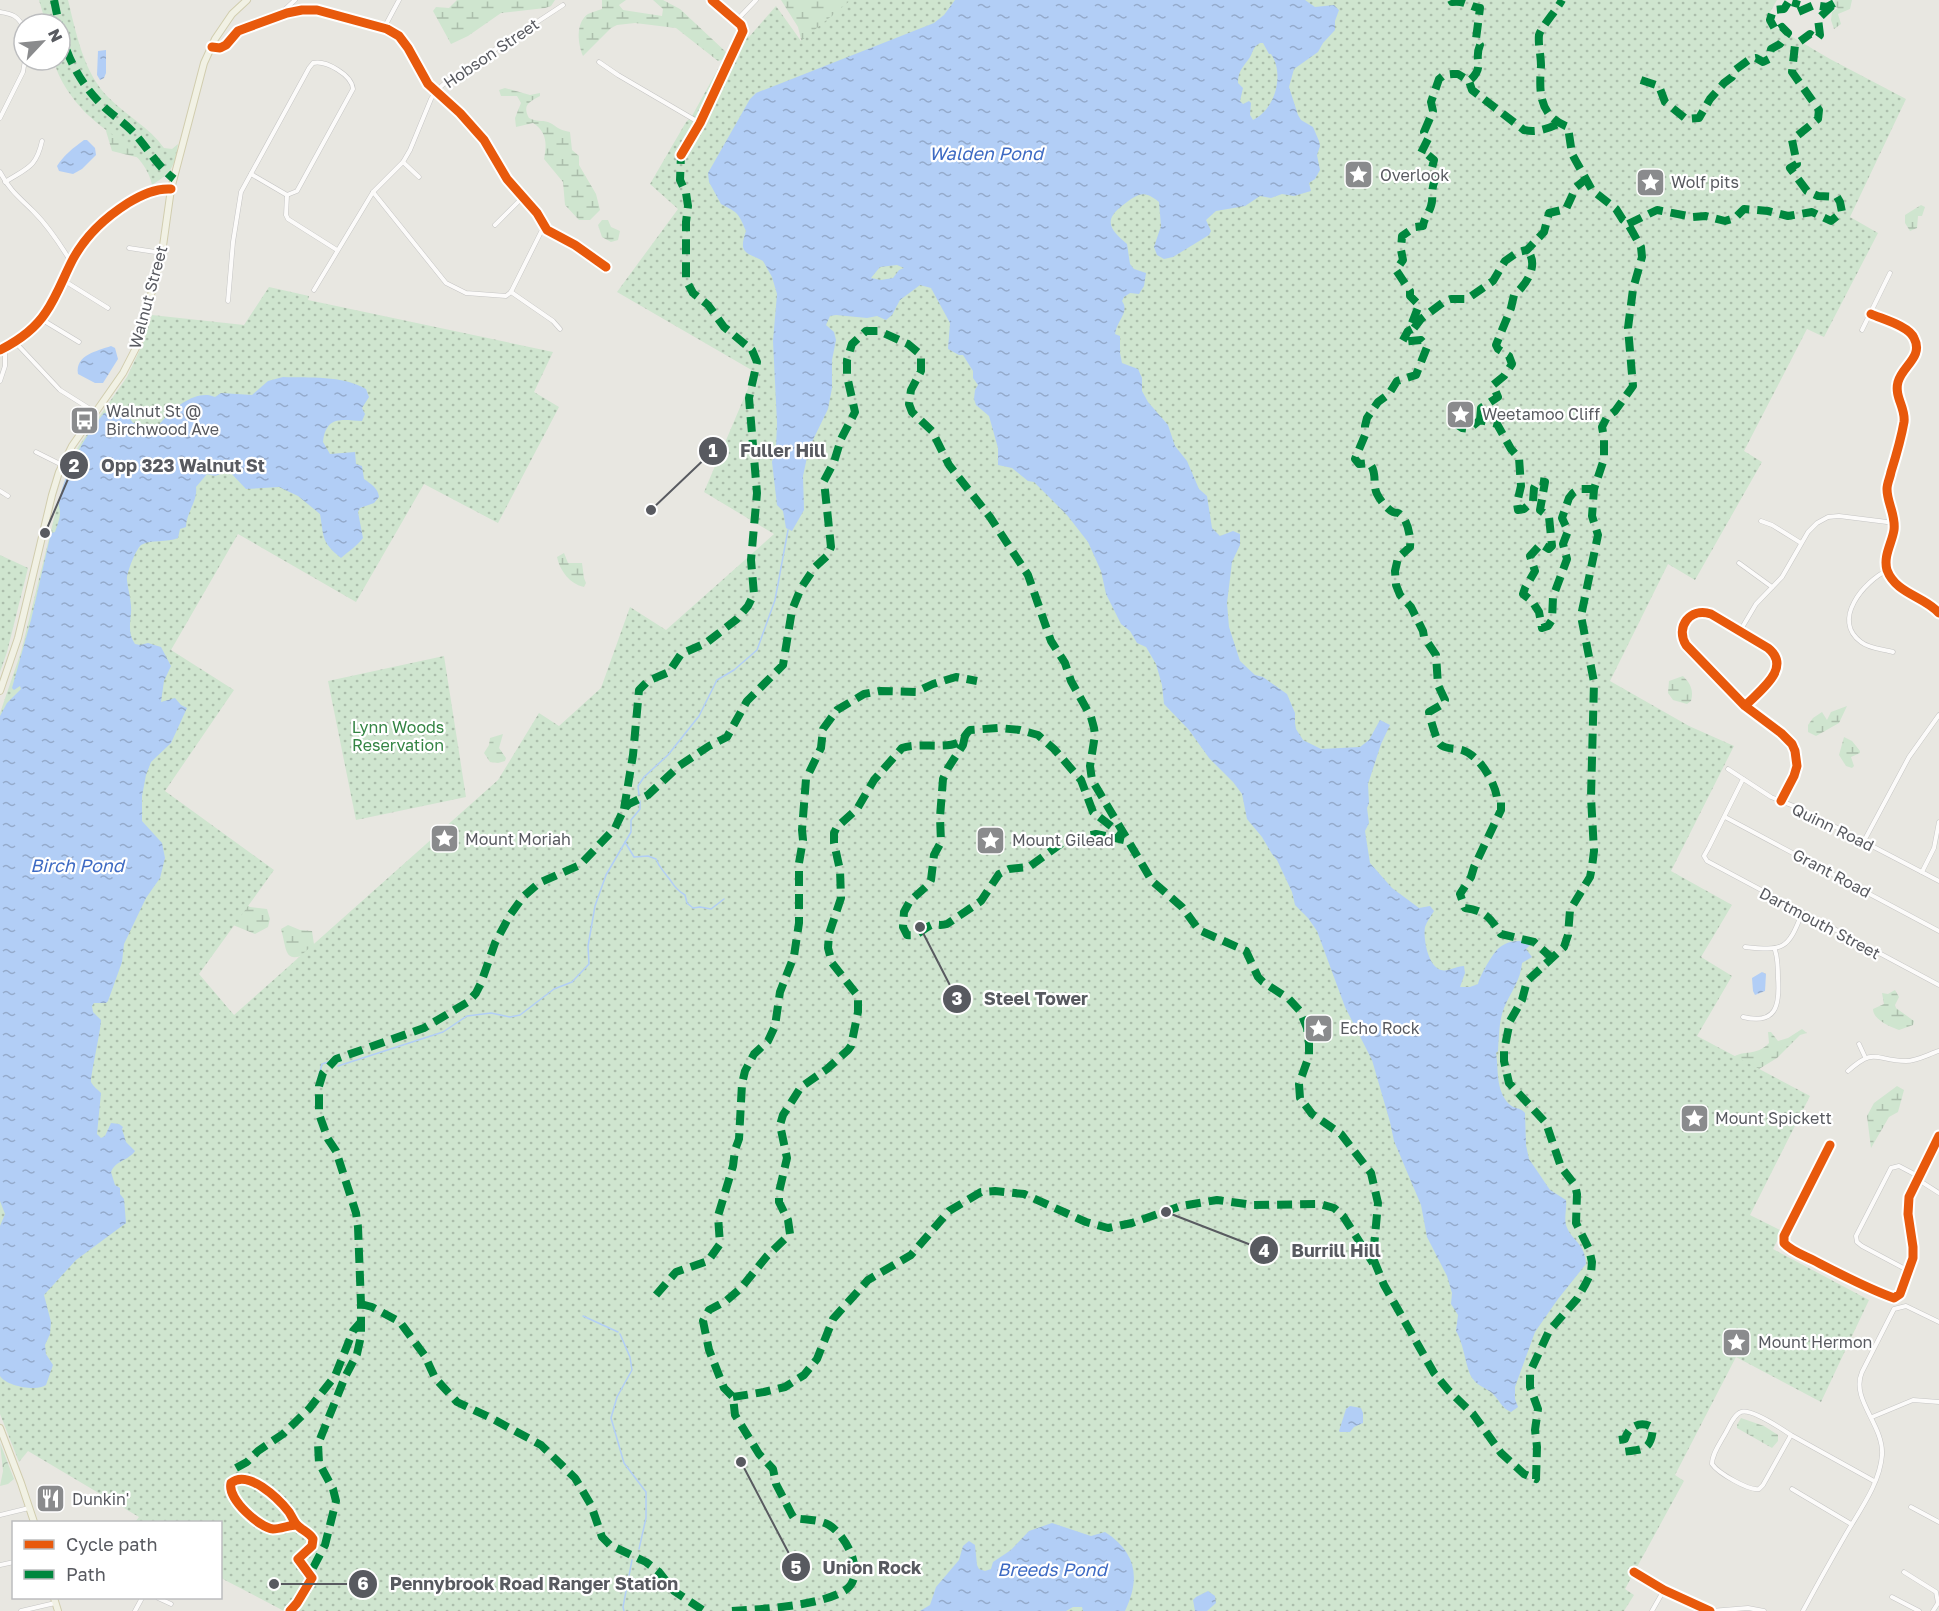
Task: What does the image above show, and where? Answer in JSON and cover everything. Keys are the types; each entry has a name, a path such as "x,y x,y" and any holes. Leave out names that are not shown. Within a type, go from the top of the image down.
{"main road":[{"name":"Walnut Street","path":"0,691 18,638 52,495 62,465 72,446 123,373 138,344 162,253 171,189 204,63 232,14 247,0"},
{"path":"0,1428 34,1521"},
{"path":"55,1600 58,1611"}],"street":[{"path":"278,17 295,0"},
{"path":"384,28 399,0"},
{"path":"681,155 700,123 743,31 741,25 712,0"},
{"path":"736,21 756,0"},
{"name":"Hobson Street","path":"314,290 373,192 403,162 436,91 447,81 563,5"},
{"path":"212,47 220,48 226,45 238,31 302,10 317,10 384,28 399,36 428,84 460,113 484,140 507,179 537,213 544,226 606,267"},
{"path":"598,62 700,123"},
{"path":"228,301 239,200 309,68 313,63 322,63 347,76 354,88 297,191 287,195"},
{"path":"0,118 23,72"},
{"path":"5,182 34,164 42,141"},
{"path":"403,162 419,177"},
{"path":"0,172 12,192 56,237 71,262"},
{"path":"251,174 287,195"},
{"path":"0,381 6,361 2,349 31,330 46,313 71,262 86,239 117,210 151,191 171,189"},
{"path":"373,192 446,284 466,293 506,296 511,292 544,226"},
{"path":"287,195 286,215 288,219 337,250"},
{"path":"495,225 523,197"},
{"path":"129,248 162,253"},
{"path":"1862,330 1890,273"},
{"path":"63,280 108,308"},
{"path":"511,292 555,322 560,329"},
{"path":"1871,314 1908,330 1914,336 1916,345 1915,356 1900,376 1897,385 1904,419 1887,489 1895,523 1887,555 1888,570 1892,580 1900,588 1927,602 1939,613"},
{"path":"41,319 79,342"},
{"path":"15,342 60,390 95,413"},
{"path":"36,452 62,465"},
{"path":"0,491 8,496"},
{"path":"1740,631 1756,604 1782,577 1814,525 1834,516 1895,523"},
{"path":"1761,521 1801,543"},
{"path":"1739,563 1772,587"},
{"path":"1888,570 1873,578 1862,590 1854,604 1850,620 1853,632 1861,642 1871,647 1893,651"},
{"path":"1745,706 1773,678 1778,664 1772,651 1713,615 1695,613 1687,618 1683,626 1682,633 1687,647 1745,706 1789,740 1795,751 1797,766 1781,801"},
{"path":"1864,841 1909,757 1939,715"},
{"name":"Quinn Road","path":"1728,769 1781,801 1864,841 1939,881"},
{"path":"1725,817 1743,779"},
{"name":"Dartmouth Street","path":"1725,817 1704,856 1707,861 1939,985"},
{"name":"Grant Road","path":"1725,817 1939,931"},
{"path":"1922,872 1934,848 1939,822"},
{"path":"1745,947 1775,950 1786,943 1797,927 1802,913"},
{"path":"1743,1017 1759,1020 1769,1016 1775,1010 1779,993 1775,950"},
{"path":"1859,1044 1866,1057"},
{"path":"1848,1071 1866,1057 1875,1055 1908,1061 1939,1051"},
{"path":"1830,1145 1785,1236 1784,1243 1855,1283 1881,1291 1892,1298 1897,1297 1913,1258 1907,1209 1909,1197 1939,1136"},
{"path":"1909,1271 1860,1245 1856,1236 1891,1168 1899,1166 1939,1193"},
{"path":"1803,1611 1852,1524 1880,1466 1882,1451 1880,1436 1860,1394 1859,1381 1890,1314 1901,1306 1913,1308 1939,1322"},
{"path":"1872,1417 1913,1400 1939,1402"},
{"path":"1791,1435 1763,1485 1757,1490 1750,1489 1716,1469 1712,1464 1713,1457 1736,1416 1741,1412 1751,1412 1874,1481"},
{"path":"290,1611 312,1577 298,1559 312,1546 314,1540 297,1525 289,1512 267,1490 244,1479 237,1479 231,1484 230,1491 238,1504 267,1527 274,1529 297,1525"},
{"path":"1792,1490 1852,1524"},
{"path":"1911,1507 1939,1522"},
{"path":"0,1515 29,1508"},
{"path":"1634,1572 1664,1590 1710,1611 1748,1608 1764,1611"},
{"path":"1904,1572 1936,1592 1938,1603 1933,1611"},
{"path":"1652,1611 1664,1590"},
{"path":"1892,1597 1919,1611"},
{"path":"160,1599 171,1604"},
{"path":"21,1611 55,1600"}],"green space":[{"path":"39,0 68,0 71,12 42,12"},
{"path":"457,0 555,0 551,6 545,8 501,13 468,36 451,44 433,11 436,7 449,8"},
{"path":"602,0 626,0 619,5 623,10 662,16 663,9 653,0 663,0 680,9 727,53 724,59 718,61 676,28 635,23 611,28 583,56 579,28 588,14 602,9"},
{"path":"781,0 870,0 802,44 798,27"},
{"path":"851,0 1777,0 1765,21 1906,99 1850,217 1878,233 1824,337 1807,329 1744,451 1762,462 1695,580 1668,564 1610,681 1689,726 1734,746 1671,871 1732,905 1701,957 1732,976 1697,1036 1810,1096 1750,1215 1782,1231 1773,1249 1869,1300 1821,1402 1736,1357 1675,1475 1684,1481 1625,1589 1634,1595 1624,1611 284,1611 222,1579 222,1521 136,1521 139,1517 28,1451 19,1462 0,1414 0,713 21,652 58,502 78,447 127,377 143,343 152,315 244,325 269,287 309,296 308,300 553,352 534,392 559,407 498,523 424,484 356,602 238,534 171,650 234,690 165,791 274,870 199,974 234,1015 498,780 539,713 559,726 601,688 630,607 666,630 774,534 704,492 755,372 617,292 678,209 650,184 686,122 692,116 740,29 749,37 776,6 801,41"},
{"path":"1835,0 1852,0 1850,9 1838,14 1841,24 1834,29 1831,20 1832,12 1838,8 1833,6"},
{"path":"72,17 87,65 100,88 152,134 164,148 172,149 178,144 171,169 164,177 152,185 143,164 126,146 88,115 77,103 58,72 72,72"},
{"path":"505,88 530,95 540,93 540,96 530,102 527,107 529,118 548,122 570,132 572,150 579,156 579,165 596,194 600,210 590,220 579,220 565,205 563,182 544,159 546,143 541,130 533,123 516,127 515,118 521,103 517,96 501,96 499,90"},
{"path":"107,125 140,158 112,151 106,131"},
{"path":"1921,205 1925,207 1922,216 1918,216 1917,228 1910,231 1905,223 1905,215"},
{"path":"602,220 608,220 611,227 620,231 618,240 611,242 602,237 598,225"},
{"path":"564,553 568,563 582,563 586,583 584,587 574,583 563,572 557,557"},
{"path":"0,555 28,568 0,672"},
{"name":"Lynn Woods Reservation","path":"444,656 466,797 356,820 328,681"},
{"path":"1683,676 1692,690 1691,701 1687,704 1673,700 1668,693 1669,681"},
{"path":"1847,706 1839,723 1816,736 1808,732 1808,725 1822,712 1827,720 1831,712"},
{"path":"503,734 499,748 506,758 505,761 490,762 484,753 490,738"},
{"path":"1844,737 1852,741 1860,751 1851,757 1854,766 1852,768 1846,766 1839,755"},
{"path":"242,902 250,907 267,909 270,919 268,927 255,934 233,925"},
{"path":"288,925 300,930 312,931 315,951 297,957 289,955 281,929"},
{"path":"1895,990 1899,997 1896,1008 1914,1021 1913,1025 1899,1030 1879,1020 1873,1009 1884,1004 1882,993 1888,994"},
{"path":"1802,1029 1807,1033 1800,1035 1777,1058 1759,1069 1732,1058 1755,1052 1764,1047 1769,1043 1768,1032 1771,1032 1778,1041"},
{"path":"1897,1086 1904,1090 1898,1112 1889,1117 1871,1148 1867,1116 1874,1103"},
{"path":"1741,1418 1764,1426 1778,1435 1778,1441 1772,1448 1737,1428"},
{"path":"0,1443 14,1479 0,1486 3,1471"}],"water":[{"name":"Walden Pond","path":"955,0 1305,0 1315,7 1334,5 1339,10 1335,30 1318,52 1294,69 1289,87 1298,115 1301,120 1313,127 1319,141 1317,155 1320,170 1315,179 1309,183 1311,191 1294,196 1282,194 1271,198 1260,196 1245,206 1216,211 1206,220 1211,231 1209,235 1173,257 1164,259 1157,255 1154,247 1161,226 1159,202 1145,194 1128,201 1116,211 1111,225 1127,244 1130,264 1134,269 1146,273 1144,286 1139,294 1130,293 1124,297 1122,301 1125,309 1115,334 1120,336 1122,363 1138,369 1142,378 1142,391 1148,402 1168,425 1175,446 1187,461 1199,489 1207,496 1212,528 1220,536 1233,531 1240,534 1240,545 1232,562 1227,603 1229,627 1240,661 1255,675 1263,677 1287,694 1295,713 1296,729 1303,740 1321,749 1360,747 1369,740 1380,720 1390,725 1368,784 1369,823 1365,831 1370,863 1392,888 1419,908 1430,906 1434,911 1426,925 1425,932 1427,952 1433,964 1441,970 1464,966 1465,973 1460,987 1470,987 1478,984 1488,962 1499,948 1517,941 1530,945 1526,949 1532,957 1522,963 1520,975 1501,1018 1496,1053 1498,1079 1501,1092 1509,1104 1525,1113 1529,1159 1550,1190 1566,1200 1566,1225 1581,1246 1586,1264 1535,1332 1515,1387 1518,1407 1511,1412 1471,1375 1456,1331 1458,1315 1451,1304 1452,1293 1447,1276 1427,1237 1421,1205 1394,1141 1372,1060 1345,1007 1317,931 1295,905 1292,892 1277,860 1247,819 1242,794 1209,758 1189,730 1164,704 1156,664 1146,647 1137,643 1130,631 1121,624 1106,594 1101,571 1088,542 1067,515 1034,482 1028,481 1012,468 998,465 998,448 989,416 976,405 974,399 978,385 973,378 973,371 963,355 948,349 950,323 931,288 920,285 900,300 892,315 886,320 877,316 867,318 830,316 826,325 834,332 836,340 828,409 809,448 803,476 804,510 792,531 786,528 783,511 777,505 772,462 776,447 777,423 773,341 777,294 772,277 763,261 748,254 743,248 746,231 741,220 734,211 721,204 709,182 708,173 750,99 756,93 934,23 944,15","holes":["1263,43 1275,62 1276,91 1267,108 1253,120 1250,115 1251,103 1249,101 1243,104 1240,101 1243,88 1238,83 1238,79 1254,49","897,265 904,268 899,270 893,278 881,280 871,278 880,267"]},
{"path":"106,50 106,73 100,80 97,75 98,51"},
{"path":"84,140 95,148 96,155 82,169 73,174 59,171 57,166 63,158"},
{"path":"111,346 115,348 118,359 103,383 95,383 78,374 83,358"},
{"name":"Birch Pond","path":"283,377 336,379 366,389 369,397 362,408 365,414 362,421 342,420 331,423 323,442 330,454 355,452 356,464 362,466 364,479 376,489 379,497 374,503 360,508 358,512 363,538 341,558 327,543 320,514 298,496 279,487 246,489 229,471 215,476 207,474 196,487 186,527 180,529 178,538 141,545 132,562 127,580 131,605 131,636 135,644 148,643 161,647 171,666 164,681 161,702 175,698 187,708 171,743 151,762 142,796 142,821 162,843 165,858 160,878 146,898 124,944 122,962 108,1001 94,1003 92,1006 93,1012 101,1020 91,1082 101,1093 97,1134 101,1138 105,1136 111,1123 119,1124 123,1127 126,1142 135,1151 116,1165 111,1172 115,1185 120,1188 120,1194 124,1199 126,1223 76,1260 44,1295 51,1322 50,1334 45,1345 46,1354 53,1365 46,1385 29,1388 15,1385 3,1380 0,1376 0,1226 5,1214 0,1201 0,716 7,703 21,689 20,686 14,690 12,688 31,620 51,533 55,532 59,520 59,502 66,476 89,433 104,413 128,416 133,423 145,425 148,435 188,400 202,395 215,397 221,393 252,395 268,381"},
{"path":"1762,972 1766,974 1765,991 1755,995 1752,978"},
{"path":"1350,1406 1361,1408 1363,1423 1354,1427 1350,1432 1340,1432 1346,1409"},
{"name":"Breeds Pond","path":"1052,1523 1091,1536 1105,1532 1123,1548 1133,1567 1134,1577 1133,1588 1125,1611 1083,1611 1082,1607 1073,1607 1066,1611 920,1611 930,1605 936,1587 959,1560 963,1546 969,1541 975,1545 979,1569 985,1571 991,1569 993,1562 1011,1550 1029,1531"},
{"path":"1208,1591 1215,1596 1216,1603 1207,1611 1195,1611 1193,1600"}],"waterway":[{"path":"639,795 638,786 644,777 668,755 699,716 717,680 734,670 757,650 775,600 788,530"},
{"path":"338,1066 443,1032 467,1016 491,1013 510,1017 520,1015 554,989 572,982 589,964 588,946 595,906 606,875 631,832 631,820 640,809 640,801"},
{"path":"625,842 634,857 648,856 656,859 674,886 685,895 687,903 693,908 711,909 724,899"},
{"path":"318,1079 322,1064 331,1061"},
{"path":"583,1316 618,1332"},
{"path":"620,1334 630,1357 632,1370 617,1397 611,1418 624,1463 646,1492 646,1518 639,1549"},
{"path":"624,1611 632,1560"}],"marked path":[{"path":"54,0 56,12"},
{"path":"1451,0 1480,8 1476,39 1480,45 1478,68 1469,81"},
{"path":"313,1568 325,1545 336,1501 333,1489 319,1463 318,1444 345,1377 357,1354 361,1336 356,1213 336,1151 328,1139 319,1114 319,1086 323,1073 336,1059 424,1028 468,1002 481,983 495,943 523,897 539,883 580,865 615,828 629,804 648,795 679,766 727,737 747,701 783,665 792,610 801,588 815,567 827,556 831,547 824,481 855,412 847,376 847,360 852,344 866,331 879,331 908,344 921,355 921,371 911,390 909,404 912,412 932,431 949,465 990,517 1028,575 1051,641 1065,663 1071,681 1091,717 1095,735 1090,766 1092,780 1152,881 1182,907 1199,930 1246,951 1258,977 1289,999 1300,1011 1307,1028 1309,1044 1309,1056 1299,1084 1300,1098 1312,1114 1341,1134 1371,1173 1378,1203 1373,1258 1384,1285 1434,1373 1473,1414 1501,1453 1524,1474 1536,1479 1535,1430 1538,1409 1530,1387 1530,1372 1549,1331 1577,1299 1591,1273 1592,1262 1589,1249 1576,1223 1575,1185 1561,1167 1546,1123 1509,1083 1504,1051 1510,1021 1522,1000 1527,981 1564,947 1568,935 1570,910 1590,877 1592,867 1594,851 1591,797 1594,682 1581,616 1598,535 1592,516 1594,489 1604,459 1602,427 1607,417 1615,411 1633,386 1628,328 1633,289 1642,257 1641,247 1628,224 1616,209 1592,190 1572,154 1568,127 1551,117 1543,103 1540,85 1539,35 1562,0"},
{"path":"1641,80 1659,86 1665,102 1686,119 1699,118 1710,99 1732,77 1735,70 1750,59 1756,58 1763,62 1769,59 1771,49 1780,44 1788,33 1782,27 1776,31 1770,20 1773,10 1784,9 1792,0"},
{"path":"1628,224 1657,210 1693,217 1706,216 1725,221 1735,218 1744,209 1788,216 1812,212 1831,221 1842,212 1837,197 1818,196 1807,191 1790,168 1797,164 1792,140 1818,119 1819,110 1792,72 1795,45 1810,34 1817,39 1820,35 1818,19 1836,2 1827,7 1814,5 1798,12 1794,10 1797,0"},
{"path":"72,62 87,88 102,105 131,130 174,179"},
{"path":"1553,959 1534,942 1501,934 1487,916 1465,908 1460,894 1471,877 1501,810 1501,801 1497,798 1493,784 1485,770 1474,757 1462,750 1444,747 1438,741 1429,712 1443,704 1445,700 1438,685 1436,655 1424,637 1411,607 1400,595 1396,585 1395,571 1398,558 1410,547 1407,526 1402,516 1388,509 1378,496 1373,470 1369,463 1359,464 1355,459 1365,435 1367,418 1378,402 1389,394 1397,381 1416,375 1427,347 1421,340 1402,342 1408,331 1414,328 1412,323 1419,305 1410,296 1410,291 1396,270 1403,260 1402,236 1415,227 1423,226 1432,203 1435,180 1432,168 1434,160 1427,154 1421,153 1428,139 1424,132 1433,111 1431,102 1439,79 1444,75 1458,74 1469,81 1472,90 1524,130 1541,130 1558,124"},
{"path":"624,809 633,755 639,690 648,681 669,672 681,654 706,643 737,619 754,594 751,560 757,493 749,398 757,362 752,350 724,327 708,305 693,293 686,280 688,206 686,193 680,180 681,155"},
{"path":"1414,328 1421,319 1445,301 1467,299 1493,281 1505,261 1518,252 1527,250 1544,232 1549,213 1566,209 1576,187 1586,179"},
{"path":"1480,420 1481,408 1498,397 1493,385 1504,376 1512,364 1509,356 1496,345 1514,295 1523,286 1532,268 1531,256 1527,250"},
{"path":"1453,422 1462,428 1469,429 1480,420 1497,424 1511,449 1519,458 1521,486 1517,503 1518,510 1524,509 1533,501 1534,488 1538,481 1545,482 1540,510 1549,517 1552,546 1549,549 1541,544 1530,556 1535,571 1523,594 1532,601 1539,612 1542,628 1548,626 1552,620 1553,597 1567,559 1563,544 1568,531 1562,518 1569,498 1579,489 1594,489"},
{"path":"656,1295 676,1272 708,1261 720,1244 718,1216 739,1139 742,1084 745,1071 754,1054 768,1041 775,1026 780,992 794,956 799,923 799,863 803,840 806,779 821,748 823,729 837,710 864,694 880,691 916,692 956,677 977,681"},
{"path":"732,1611 790,1606 820,1600 844,1591 851,1585 854,1576 855,1567 852,1557 836,1530 825,1523 794,1518 792,1515 776,1484 773,1469 759,1454 735,1415 733,1397 724,1388 709,1350 703,1321 709,1310 726,1301 741,1288 767,1256 790,1234 788,1220 779,1202 787,1158 780,1125 783,1115 801,1087 827,1069 851,1046 858,1012 858,996 832,963 828,948 829,934 841,898 840,870 834,843 834,833 837,827 857,809 874,780 902,748 956,744 970,730 999,728 1038,735 1054,749 1081,780 1093,812 1121,834"},
{"path":"965,736 963,745 943,779 941,842 934,855 931,880 910,901 904,912 903,927 907,935 917,934 931,925 947,924 981,901 999,874 1009,869 1029,867 1066,840 1096,834 1124,840"},
{"path":"733,1397 785,1387 804,1375 817,1359 833,1319 868,1280 911,1255 949,1211 981,1192 1024,1194 1086,1222 1108,1228 1132,1223 1181,1206 1217,1200 1253,1205 1320,1204 1334,1208 1343,1216 1373,1263"},
{"path":"361,1304 372,1307 400,1322 425,1356 435,1378 457,1402 541,1445 575,1478 591,1505 602,1537 610,1545 646,1562 659,1572 674,1591 704,1611"},
{"path":"236,1468 283,1434 309,1409 335,1376 353,1331 360,1323"},
{"path":"1619,1440 1625,1439 1629,1431 1636,1426 1644,1425 1653,1428 1648,1445 1644,1448 1623,1452"}],"cycle path":[{"path":"681,155 700,123 743,31 741,25 712,0"},
{"path":"212,47 220,48 226,45 238,31 287,13 302,10 317,10 387,29 399,36 408,48 428,84 460,113 484,140 507,179 537,213 547,230 575,245 606,267"},
{"path":"0,350 26,334 42,318 78,250 97,227 138,197 154,191 171,189"},
{"path":"1871,314 1907,330 1914,338 1916,345 1914,356 1900,376 1897,387 1904,422 1887,487 1894,525 1887,555 1887,570 1891,578 1903,590 1926,602 1939,613"},
{"path":"1745,706 1771,679 1777,663 1775,656 1768,648 1711,614 1697,613 1691,616 1682,632 1686,645 1745,706 1792,744 1797,766 1781,801"},
{"path":"1830,1145 1784,1236 1784,1243 1794,1251 1843,1276 1894,1298 1900,1294 1913,1258 1908,1214 1909,1197 1939,1136"},
{"path":"290,1611 312,1578 298,1559 312,1546 313,1539 296,1524 278,1500 262,1487 246,1480 231,1483 234,1497 260,1524 273,1529 297,1525"},
{"path":"1634,1572 1664,1590 1710,1611"}],"place":[{"name":"Overlook","path":"1359,175"},
{"name":"Wolf pits","path":"1650,182"},
{"name":"Weetamoo Cliff","path":"1461,414"},
{"name":"Walnut St @ Birchwood Ave","path":"85,420"},
{"name":"Fuller Hill","path":"651,510"},
{"name":"Opp 323 Walnut St","path":"45,533"},
{"name":"Mount Moriah","path":"444,839"},
{"name":"Mount Gilead","path":"991,840"},
{"name":"Steel Tower","path":"920,927"},
{"name":"Echo Rock","path":"1319,1028"},
{"name":"Mount Spickett","path":"1694,1118"},
{"name":"Burrill Hill","path":"1166,1212"},
{"name":"Mount Hermon","path":"1737,1342"},
{"name":"Union Rock","path":"741,1462"},
{"name":"Dunkin'","path":"51,1499"},
{"name":"Pennybrook Road Ranger Station","path":"274,1584"}]}
